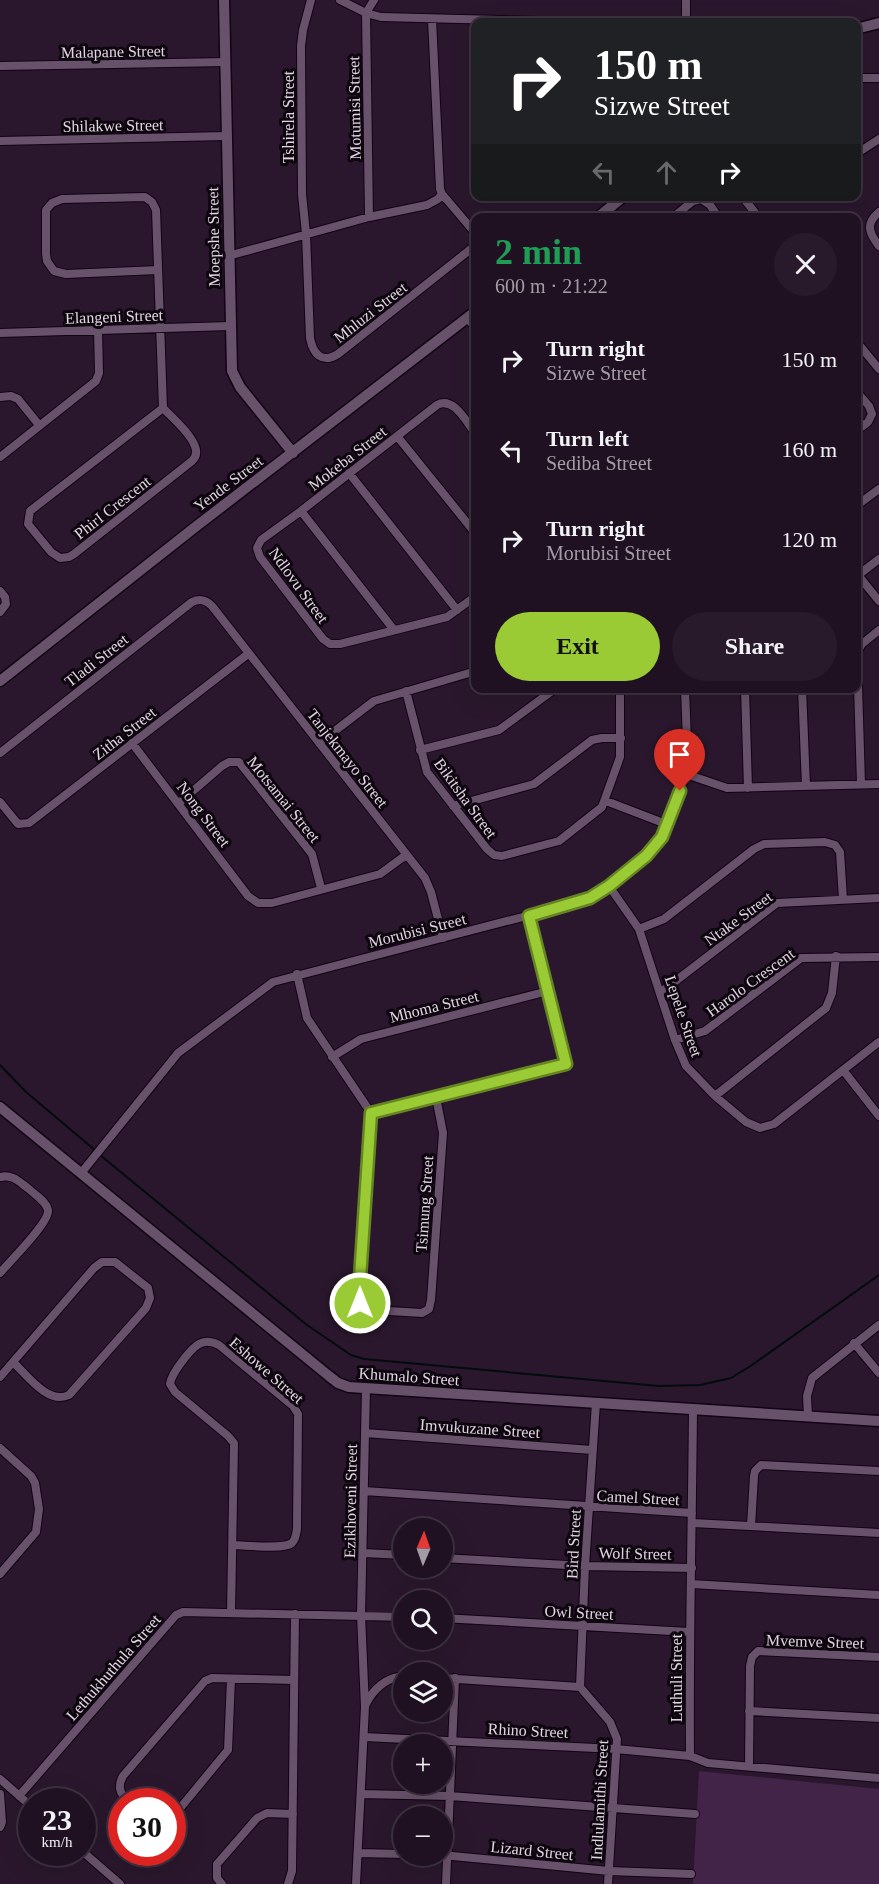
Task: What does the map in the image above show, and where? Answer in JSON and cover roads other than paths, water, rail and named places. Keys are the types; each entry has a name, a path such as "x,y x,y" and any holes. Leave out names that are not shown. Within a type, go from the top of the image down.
{"street":[{"name":"Moepshe Street","path":"224,0 228,256 234,377 293,453"},
{"name":"Tshirela Street","path":"306,234 302,194 301,46 311,0"},
{"path":"340,0 366,13 381,17 471,21"},
{"path":"366,13 374,0"},
{"path":"686,0 687,18"},
{"name":"Motumisi Street","path":"366,13 369,217"},
{"path":"432,19 438,172 442,194 471,228"},
{"path":"861,28 879,23"},
{"name":"Malapane Street","path":"0,66 225,62"},
{"path":"861,78 879,78"},
{"name":"Shilakwe Street","path":"0,141 226,136"},
{"path":"861,150 879,139"},
{"path":"228,256 369,217 427,205 438,200 442,194"},
{"path":"158,270 66,274 54,271 47,261 46,254 46,210 52,202 62,200 138,197 149,199 156,210 163,408"},
{"path":"603,213 618,201"},
{"path":"678,213 693,201"},
{"path":"704,201 716,213"},
{"path":"746,201 755,213"},
{"path":"879,212 869,225 871,235 879,246"},
{"name":"Mhluzi Street","path":"306,234 310,338 314,353 327,359 338,354 471,249"},
{"name":"Yende Street","path":"0,681 471,314"},
{"name":"Elangeni Street","path":"0,333 230,326"},
{"path":"0,457 98,377 98,330"},
{"path":"861,347 879,369"},
{"path":"0,397 11,396 18,399 39,425"},
{"path":"861,397 871,409 872,417 861,427"},
{"name":"Mokeba Street","path":"394,630 301,511 436,405 444,402 451,404 471,428"},
{"name":"PhirI Crescent","path":"163,408 193,441 197,450 196,458 74,554 64,558 55,556 30,529 27,519 30,512 163,408"},
{"path":"397,436 471,528"},
{"path":"349,474 457,610"},
{"path":"861,502 879,489"},
{"name":"Ndlovu Street","path":"301,511 261,540 258,543 257,552 323,639 330,644 340,644 447,617 471,600"},
{"path":"861,572 879,559"},
{"path":"861,580 879,601"},
{"path":"0,591 5,597 6,604 0,612"},
{"name":"Tladi Street","path":"0,753 192,602 201,599 212,606"},
{"name":"Tanjekmayo Street","path":"212,606 428,884 443,938"},
{"path":"861,646 879,630"},
{"name":"Zitha Street","path":"0,802 14,820 22,825 29,823 248,654"},
{"path":"319,743 367,705 380,698 471,672"},
{"name":"Bikitsha Street","path":"406,691 427,772 486,849 494,855 502,856 564,838 598,811 606,801 619,765 620,693"},
{"path":"420,750 499,730 549,693"},
{"name":"Morubisi Street","path":"82,1172 184,1047 268,985 297,974 580,902 609,886 653,850 662,837 686,774 685,693"},
{"path":"746,693 748,788"},
{"path":"802,693 806,786"},
{"path":"858,693 861,784"},
{"path":"453,806 534,784 592,740 621,738"},
{"name":"Nong Street","path":"132,743 255,901 272,903 321,888"},
{"name":"Motsamai Street","path":"178,803 222,766 229,762 239,762 312,854 321,888"},
{"path":"686,774 727,788 879,784"},
{"path":"606,801 666,824"},
{"path":"639,929 664,920 753,849 764,844 825,842 835,845 840,852 843,899"},
{"path":"321,888 380,874 406,855"},
{"name":"Lepele Street","path":"609,886 639,929 675,1040 689,1071 715,1096 756,1128 765,1128 774,1124 879,1042"},
{"name":"Ntake Street","path":"660,993 777,903 879,898"},
{"path":"297,974 307,1018 371,1113 566,1064 529,916"},
{"path":"715,1096 826,1008 832,993 836,956"},
{"name":"Harolo Crescent","path":"675,1040 705,1031 805,957 879,957"},
{"name":"Mhoma Street","path":"332,1057 361,1039 548,991"},
{"path":"843,1070 879,1116"},
{"name":"Tsimung Street","path":"371,1113 360,1303 372,1310 426,1312 431,1300 443,1139 436,1096"},
{"name":"Khumalo Street","path":"0,1107 329,1376 349,1387 879,1421"},
{"path":"0,1177 15,1178 42,1200 48,1209 42,1225 0,1273"},
{"path":"0,1377 94,1268 102,1262 115,1262 148,1288 150,1298 146,1308 64,1398 52,1397 13,1362"},
{"path":"808,1416 807,1396 812,1378 879,1325"},
{"name":"Eshowe Street","path":"231,1613 233,1440 175,1392 170,1384 172,1374 196,1346 203,1342 219,1345 293,1406 298,1414 295,1539 286,1546 233,1545"},
{"path":"855,1343 879,1373"},
{"name":"Ezikhoveni Street","path":"361,1614 366,1389"},
{"name":"Bird Street","path":"580,1687 585,1566 596,1403"},
{"name":"Luthuli Street","path":"690,1756 689,1632 693,1523 693,1409"},
{"name":"Imvukuzane Street","path":"365,1433 592,1450"},
{"path":"0,1448 31,1476 35,1483 39,1509 36,1532 0,1574"},
{"path":"751,1526 754,1476 755,1471 761,1465 879,1471"},
{"name":"Camel Street","path":"364,1491 692,1513"},
{"path":"693,1523 879,1533"},
{"path":"363,1553 393,1554"},
{"name":"Wolf Street","path":"453,1558 585,1566 692,1568"},
{"path":"691,1584 879,1595"},
{"name":"Lethukhuthula Street","path":"26,1788 176,1615 183,1612 393,1616"},
{"path":"288,1884 292,1871 295,1614"},
{"path":"356,1884 365,1707 361,1614"},
{"name":"Owl Street","path":"453,1619 689,1632"},
{"name":"Mvemve Street","path":"749,1766 750,1662 758,1651 879,1657"},
{"path":"119,1788 123,1776 205,1681 212,1678 294,1680"},
{"path":"365,1707 369,1697 388,1679 393,1678"},
{"path":"452,1734 455,1678 580,1687"},
{"path":"186,1801 228,1750 231,1679"},
{"name":"Indlulamithi Street","path":"580,1687 610,1722 617,1739 608,1884"},
{"path":"749,1711 879,1718"},
{"name":"Rhino Street","path":"364,1737 393,1738"},
{"name":"Rhino Street","path":"453,1740 616,1749 690,1756"},
{"path":"690,1756 708,1763 879,1778"},
{"path":"0,1779 18,1795"},
{"path":"0,1794 2,1822 0,1827"},
{"path":"361,1794 450,1796 695,1814"},
{"path":"449,1806 450,1796"},
{"path":"222,1884 216,1874 217,1864 257,1818 267,1813 293,1814"},
{"path":"358,1853 393,1854"},
{"name":"Lizard Street","path":"453,1856 609,1871 691,1874"},
{"path":"96,1863 120,1884"},
{"path":"445,1866 446,1884"}],"waterway":[{"path":"0,1065 26,1092 96,1151"},
{"path":"100,1155 307,1325 351,1355 364,1359 659,1386 700,1385 731,1378 879,1275"}]}
